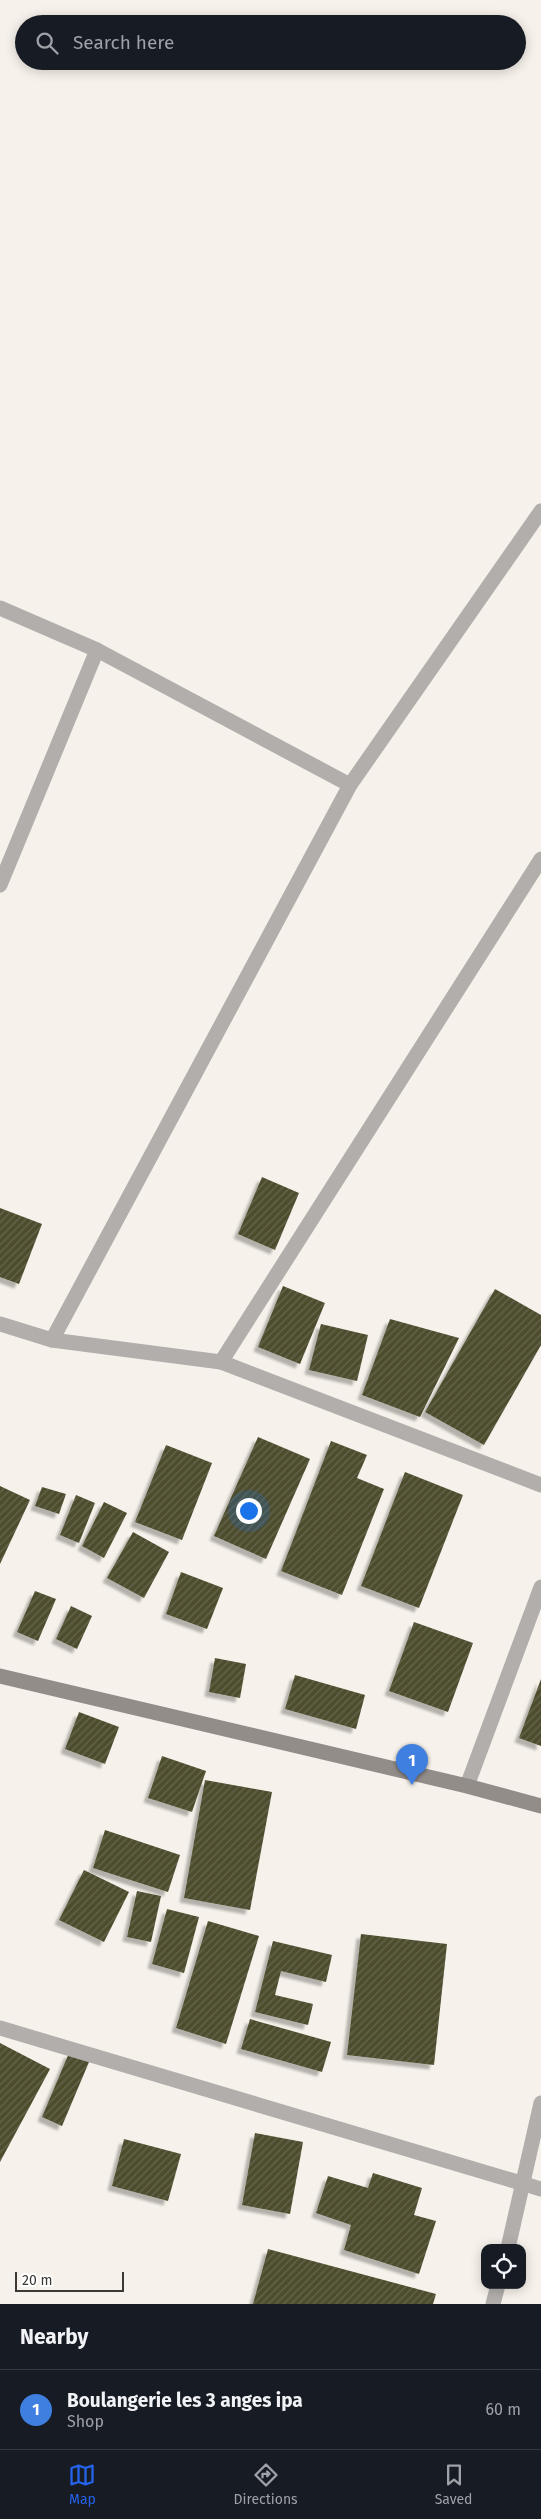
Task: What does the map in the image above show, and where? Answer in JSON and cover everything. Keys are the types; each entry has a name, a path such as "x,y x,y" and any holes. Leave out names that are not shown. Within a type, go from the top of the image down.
{"main road":[{"path":"0,1676 467,1786 541,1806"}],"street":[{"path":"52,1340 350,786 541,511"},
{"path":"0,608 97,650 350,786"},
{"path":"0,886 97,650"},
{"path":"221,1362 541,859"},
{"path":"0,1324 52,1340 221,1362 541,1485"},
{"path":"467,1786 541,1587"},
{"path":"0,2028 541,2189"},
{"path":"509,2244 541,2103"},
{"path":"494,2304 497,2289"}],"building":[{"path":"262,1177 299,1193 275,1250 238,1234"},
{"path":"0,1208 42,1224 19,1284 0,1277"},
{"path":"283,1286 325,1303 300,1364 258,1347"},
{"path":"495,1289 541,1315 541,1345 484,1445 425,1412"},
{"path":"390,1319 459,1338 420,1417 362,1395"},
{"path":"321,1324 368,1335 357,1381 309,1370"},
{"path":"258,1437 310,1459 266,1559 214,1536"},
{"path":"331,1441 367,1455 357,1478 384,1489 342,1595 281,1571"},
{"path":"166,1445 212,1463 182,1540 135,1522"},
{"path":"405,1472 463,1495 419,1608 361,1586"},
{"path":"0,1486 30,1500 0,1564"},
{"path":"42,1487 66,1494 59,1514 35,1506"},
{"path":"76,1495 95,1503 79,1543 60,1535"},
{"path":"104,1502 127,1513 104,1558 82,1546"},
{"path":"133,1532 169,1552 144,1598 107,1578"},
{"path":"181,1572 223,1588 207,1629 166,1614"},
{"path":"35,1591 56,1599 38,1641 17,1632"},
{"path":"71,1606 92,1616 77,1649 56,1639"},
{"path":"414,1622 473,1643 448,1712 389,1691"},
{"path":"215,1658 246,1664 240,1698 209,1692"},
{"path":"295,1675 365,1695 356,1729 285,1709"},
{"path":"541,1679 541,1746 519,1738"},
{"path":"79,1712 119,1727 105,1764 65,1749"},
{"path":"162,1756 206,1771 192,1812 148,1798"},
{"path":"205,1780 272,1792 250,1910 184,1898"},
{"path":"105,1830 180,1855 168,1892 93,1868"},
{"path":"84,1870 129,1892 104,1942 59,1920"},
{"path":"137,1891 161,1896 151,1942 127,1937"},
{"path":"167,1909 199,1917 184,1973 152,1964"},
{"path":"208,1921 259,1936 226,2044 176,2028"},
{"path":"361,1934 447,1944 434,2065 347,2055"},
{"path":"273,1941 332,1955 326,1982 281,1971 275,1995 313,2004 308,2025 255,2012"},
{"path":"250,2019 331,2042 322,2072 241,2049"},
{"path":"0,2043 50,2069 0,2162"},
{"path":"69,2053 89,2062 62,2126 42,2117"},
{"path":"255,2133 303,2142 290,2214 242,2205"},
{"path":"124,2139 181,2154 168,2201 112,2186"},
{"path":"373,2173 422,2188 414,2215 436,2221 419,2274 344,2250 351,2225 316,2213 328,2176 368,2188"},
{"path":"268,2249 436,2294 433,2304 253,2304"}],"place":[{"name":"Boulangerie les 3 anges ipa","path":"412,1785"}]}
